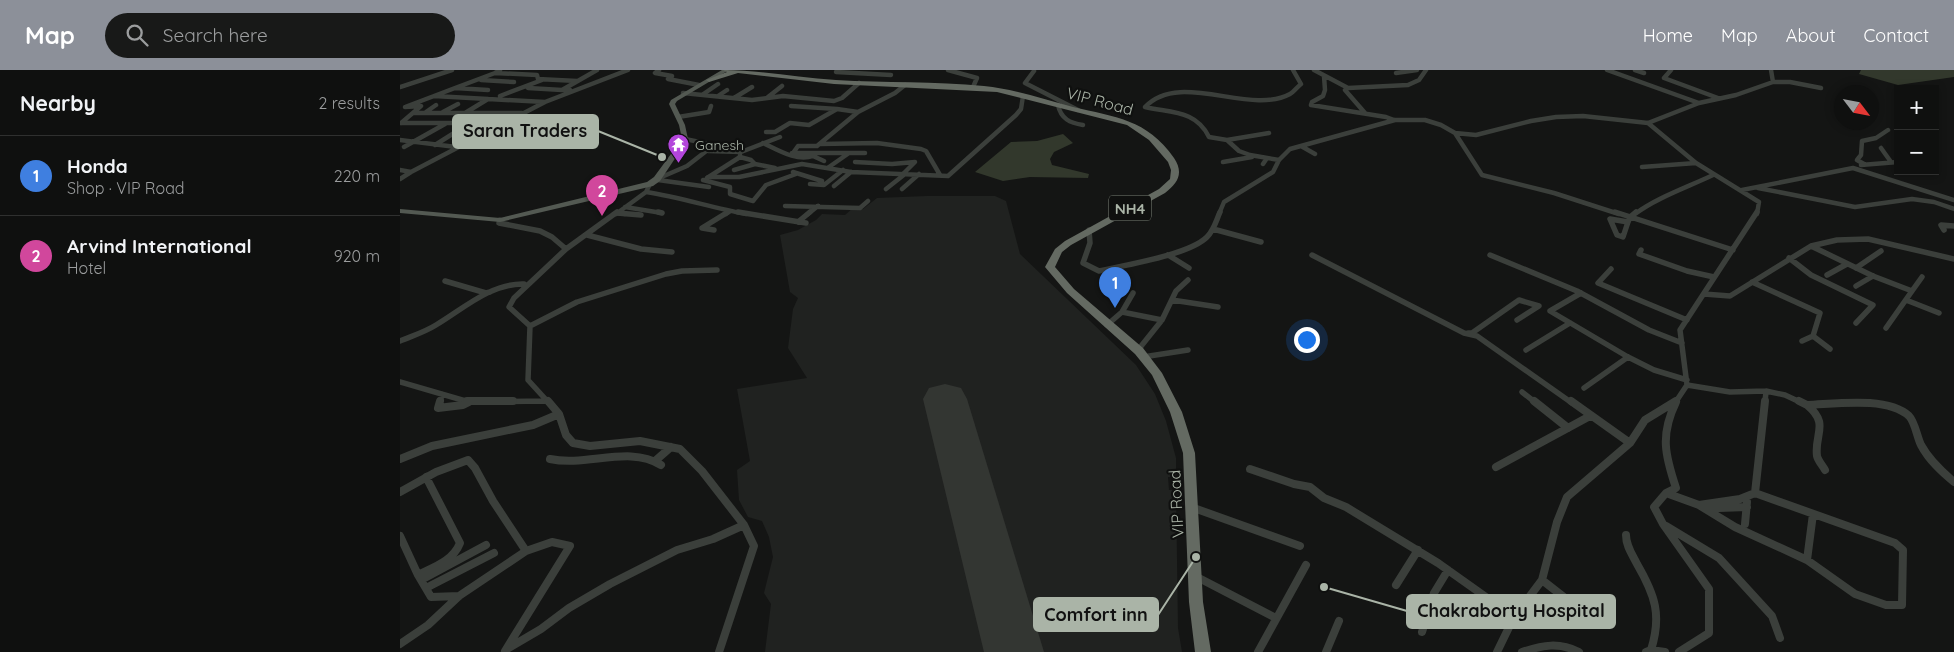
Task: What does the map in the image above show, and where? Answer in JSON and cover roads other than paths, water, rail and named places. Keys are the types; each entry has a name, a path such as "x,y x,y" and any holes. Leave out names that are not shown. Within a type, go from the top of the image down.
{"highway":[{"name":"VIP Road","path":"726,70 859,83 973,88 1023,96 1042,102 1055,101 1078,110 1130,123 1140,128 1173,162 1176,175 1174,181 1162,191 1089,230 1058,251 1050,267 1069,290 1141,354 1165,388 1184,432 1189,453 1194,576 1203,652"},
{"path":"709,80 742,71"}],"main road":[{"path":"400,211 433,213 483,220 500,220 654,181 684,138 682,125 672,104 683,93 726,70"}],"street":[{"path":"400,87 452,70"},
{"path":"402,107 500,70"},
{"path":"562,90 597,70"},
{"path":"400,179 456,147 545,102 628,70"},
{"path":"659,70 654,73 672,76 668,79 699,85"},
{"path":"885,84 894,70"},
{"path":"948,70 977,78 973,88"},
{"path":"1269,133 1227,140 1209,137 1204,127 1196,119 1145,107 1176,91 1193,90 1245,98 1277,99 1295,93 1301,84 1293,70"},
{"path":"1314,70 1332,78 1340,86 1348,88 1408,85 1419,80 1426,70"},
{"path":"1396,73 1416,70"},
{"path":"1607,70 1699,103"},
{"path":"1635,70 1644,73"},
{"path":"1671,70 1664,78 1718,98"},
{"path":"1771,70 1773,82"},
{"path":"1034,71 1024,82 1055,101 1059,112 1065,120 1083,125"},
{"path":"836,72 892,75"},
{"path":"495,73 537,75 538,79 576,81"},
{"path":"1324,76 1325,90 1323,96 1312,102 1311,106 1365,113 1395,120 1425,120 1441,125 1455,133 1476,135 1532,121 1583,116 1648,123 1699,103 1736,95 1773,82 1790,82 1821,88"},
{"path":"434,96 495,98 546,79"},
{"path":"1662,81 1669,79"},
{"path":"477,80 514,82"},
{"path":"1649,84 1656,82"},
{"path":"683,93 752,100 783,96 834,100 842,98 859,83"},
{"path":"702,95 718,84"},
{"path":"820,144 858,112 869,108 905,85"},
{"path":"767,98 782,86"},
{"path":"524,87 573,90"},
{"path":"734,98 752,87"},
{"path":"455,88 488,90"},
{"path":"1348,88 1345,90 1365,113"},
{"path":"718,96 728,90"},
{"path":"763,143 803,162 847,171 948,176 1016,116 1021,109 1023,96"},
{"path":"495,98 545,102"},
{"path":"465,113 488,99"},
{"path":"442,113 458,104"},
{"path":"400,123 421,106 402,107"},
{"path":"424,113 436,106"},
{"path":"678,118 709,112 711,106"},
{"path":"790,106 858,112"},
{"path":"766,132 775,132 790,122 809,126 837,109"},
{"path":"414,113 523,113"},
{"path":"464,119 502,123"},
{"path":"1089,230 1090,243 1084,264 1100,271 1184,250 1206,238 1213,229 1224,202 1273,172 1279,160 1290,149 1395,120"},
{"path":"400,123 446,123 494,127"},
{"path":"404,147 446,123"},
{"path":"1648,123 1696,164 1759,202 1757,213 1680,330 1687,383 1668,417 1664,449 1676,488 1666,493 1654,507 1663,524 1709,588 1709,633 1679,652"},
{"path":"1864,164 1857,160 1861,155 1862,141 1876,138 1888,130"},
{"path":"436,145 454,133"},
{"path":"1455,133 1482,175 1554,193 1630,219 1733,250"},
{"path":"695,185 740,154 780,137"},
{"path":"684,138 714,145 684,169 654,181 646,192 566,249 514,298 509,307 530,326 528,380 559,414 566,435 573,443 590,446 640,441 680,449 702,471 744,525 754,546 719,652"},
{"path":"400,140 456,147"},
{"path":"1227,140 1239,150 1256,156 1279,160"},
{"path":"794,153 798,146 817,146 820,144 877,143 921,148 926,151 940,175"},
{"path":"1301,146 1315,154"},
{"path":"1881,148 1891,162"},
{"path":"708,151 740,154 755,164"},
{"path":"786,153 865,153"},
{"path":"828,167 849,153"},
{"path":"708,177 739,177 783,168 803,162 813,156 824,161"},
{"path":"1222,162 1256,156"},
{"path":"1263,164 1267,158"},
{"path":"834,186 855,161 892,164 915,162 886,189"},
{"path":"1742,190 1864,164 1891,162"},
{"path":"734,170 755,164 783,168 796,174 822,181"},
{"path":"1642,167 1696,164"},
{"path":"1852,168 1954,200"},
{"path":"400,170 411,172"},
{"path":"810,184 824,185 847,171"},
{"path":"703,180 730,187 732,189 730,194 753,201 766,185 796,174"},
{"path":"902,189 919,174"},
{"path":"1630,219 1649,203 1676,193 1713,175"},
{"path":"654,181 709,187"},
{"path":"1754,188 1856,207 1866,208 1902,199 1927,202 1954,209"},
{"path":"646,192 676,196 730,211 806,223"},
{"path":"785,206 860,208 868,201"},
{"path":"798,222 818,206"},
{"path":"625,207 662,213"},
{"path":"714,230 702,228 730,211"},
{"path":"617,213 641,215"},
{"path":"500,220 499,223 527,228 553,237 557,244 566,249"},
{"path":"1944,230 1942,225 1954,226"},
{"path":"1213,229 1261,242"},
{"path":"586,235 641,249 672,252"},
{"path":"1704,294 1730,296 1811,246 1837,240 1868,239 1954,259"},
{"path":"1811,246 1873,276 1912,291"},
{"path":"1641,250 1639,254 1687,271 1714,277"},
{"path":"1856,268 1881,251"},
{"path":"1168,255 1189,268"},
{"path":"1312,255 1464,333 1477,336 1630,442"},
{"path":"1490,255 1581,293 1649,330 1682,343"},
{"path":"1789,258 1811,275 1873,305 1856,323"},
{"path":"1827,275 1847,264"},
{"path":"1611,269 1598,283 1687,320"},
{"path":"530,326 577,302 666,274 682,271 717,270"},
{"path":"1856,286 1873,276"},
{"path":"1886,328 1922,277"},
{"path":"1141,354 1162,320 1176,291 1188,280"},
{"path":"445,281 486,293 519,282 524,284 524,288"},
{"path":"1752,282 1820,313 1813,336 1802,341"},
{"path":"400,341 432,327 496,290"},
{"path":"1107,325 1122,312 1134,293"},
{"path":"1581,293 1550,311 1628,357 1654,370 1687,383 1730,392 1766,391 1785,395 1807,405 1817,413 1820,427 1817,457 1825,470"},
{"path":"1172,300 1218,307"},
{"path":"1464,333 1472,332 1519,300 1539,306 1517,320"},
{"path":"1906,300 1939,313"},
{"path":"1122,312 1162,320"},
{"path":"1526,350 1570,323"},
{"path":"1813,336 1830,349"},
{"path":"1141,354 1188,350"},
{"path":"1584,388 1628,357"},
{"path":"400,382 469,402 547,401"},
{"path":"1755,493 1766,391"},
{"path":"1522,392 1568,428"},
{"path":"442,394 438,408 463,405 469,402"},
{"path":"1497,652 1514,617 1542,580 1567,497 1630,442 1645,420 1676,402"},
{"path":"1807,405 1875,402 1895,408 1910,417 1919,443 1934,466 1954,482"},
{"path":"400,459 432,446 509,431 559,414"},
{"path":"1496,467 1590,416"},
{"path":"550,459 566,462 640,456 658,463 671,447"},
{"path":"400,492 426,477 461,461 468,460 475,468 493,501 526,551"},
{"path":"1250,469 1294,484 1310,487 1324,498 1346,507 1418,550 1514,617"},
{"path":"419,577 458,551 460,543 426,477"},
{"path":"1666,493 1719,508 1747,505 1745,524"},
{"path":"1755,493 1895,544 1903,550 1902,606 1886,605 1855,594 1808,560 1735,527 1703,504 1740,499 1755,493"},
{"path":"1190,506 1300,546"},
{"path":"1808,560 1813,514"},
{"path":"1663,524 1718,558 1772,616 1780,638"},
{"path":"505,651 541,630 569,608 610,584 677,550 713,539 744,525"},
{"path":"1626,535 1625,543 1646,580 1657,608 1658,630 1649,651 1665,652"},
{"path":"400,536 419,577 431,597 460,596"},
{"path":"400,644 428,625 460,596 526,551 552,542 563,542 570,546 505,651"},
{"path":"419,577 486,545"},
{"path":"1396,585 1418,550"},
{"path":"426,588 494,553"},
{"path":"1258,652 1306,565"},
{"path":"1422,632 1434,593 1448,570"},
{"path":"1194,576 1276,618"},
{"path":"1542,580 1574,605"},
{"path":"1326,652 1339,621"},
{"path":"1522,652 1549,644 1566,645 1579,652"}],"place":[{"name":"Saran Traders","path":"662,157"},
{"name":"Ganesh","path":"679,164"},
{"name":"Arvind International","path":"602,216"},
{"name":"Honda","path":"1115,308"},
{"name":"Comfort inn","path":"1196,557"},
{"name":"Chakraborty Hospital","path":"1324,587"}]}
